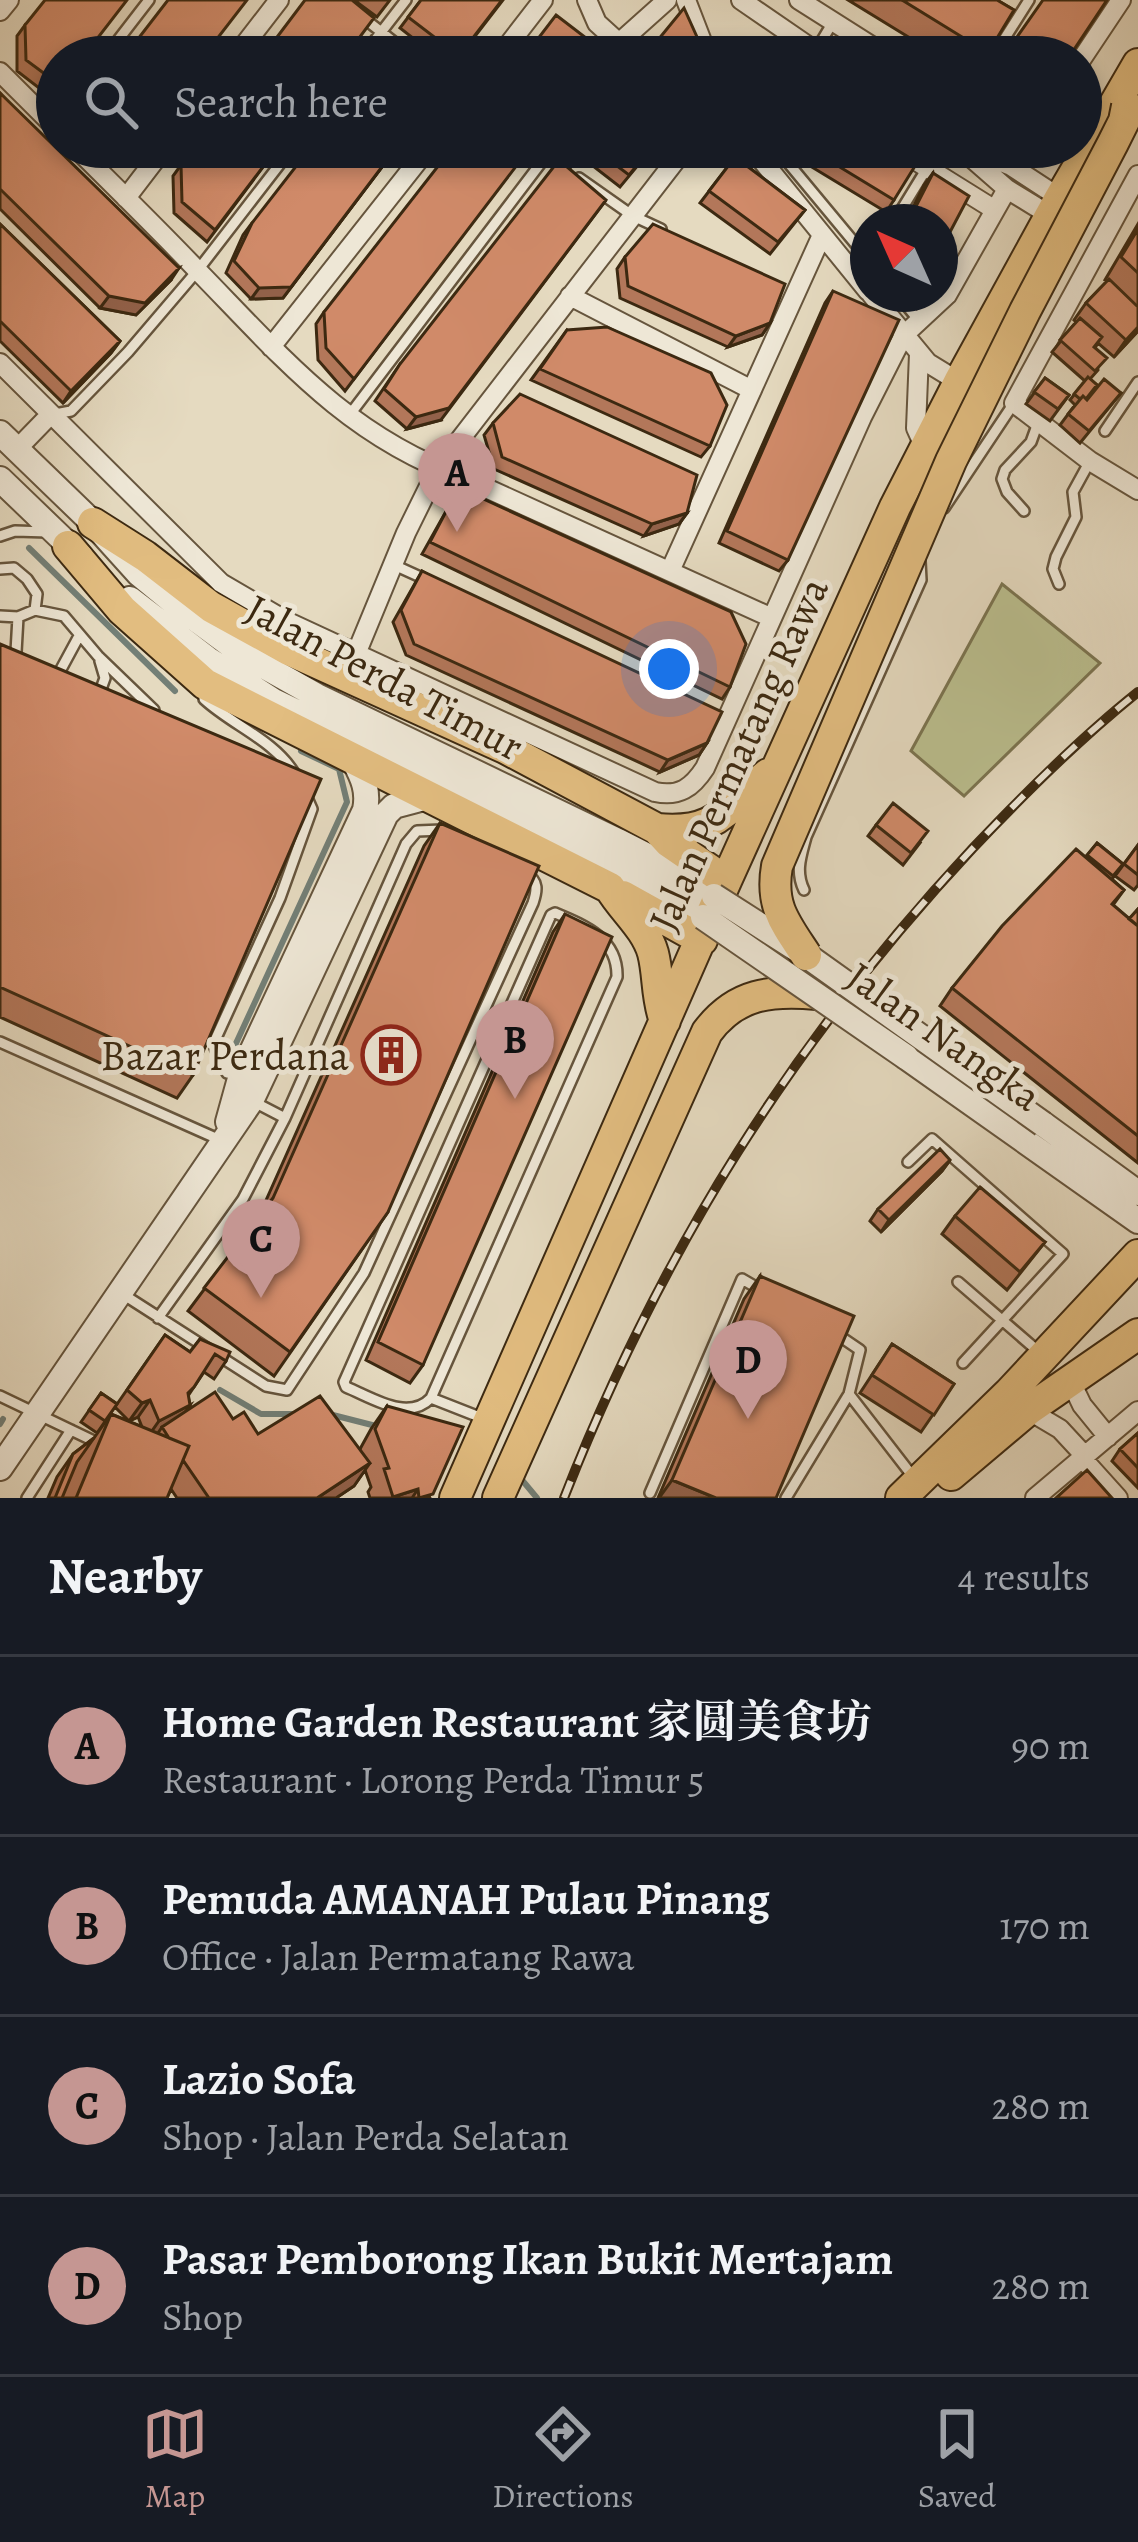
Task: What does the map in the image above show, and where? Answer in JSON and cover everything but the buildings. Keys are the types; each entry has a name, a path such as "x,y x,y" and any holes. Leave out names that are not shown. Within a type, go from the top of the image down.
{"main road":[{"name":"Jalan Permatang Rawa","path":"1102,131 1130,85"},
{"path":"1102,164 1124,121 1130,85"},
{"name":"Jalan Permatang Rawa","path":"455,1498 711,908 895,507 1079,168"},
{"path":"806,955 776,904 777,866 951,461 1100,168"},
{"path":"93,523 211,607 289,650 505,748 657,829 711,908"},
{"path":"62,540 122,610 205,684 610,888 711,908"},
{"path":"657,829 684,830 713,822 776,770"},
{"path":"610,888 653,951 665,1021"},
{"path":"498,1498 707,1032 726,1011 750,998 786,991 817,994"},
{"path":"914,1493 1134,1262"},
{"path":"914,1493 1138,1334"}],"street":[{"path":"0,11 9,0"},
{"path":"251,36 279,0"},
{"path":"515,36 543,0"},
{"path":"587,0 606,36"},
{"path":"630,36 668,0"},
{"path":"686,0 700,36"},
{"path":"741,0 791,36"},
{"path":"799,0 855,36"},
{"path":"1097,36 1120,0"},
{"path":"0,72 36,106"},
{"path":"96,168 271,347 348,417 395,448 772,618"},
{"path":"126,198 149,168"},
{"path":"271,347 412,168"},
{"path":"356,655 438,468 670,168"},
{"path":"768,168 850,269"},
{"path":"927,168 995,211"},
{"path":"984,168 1007,189 1055,207"},
{"path":"1013,168 1055,207"},
{"path":"1138,175 1089,280 1014,403 1090,461 1138,490"},
{"path":"726,721 862,417 912,328 947,296 1007,189"},
{"path":"670,571 822,235"},
{"path":"570,296 752,390"},
{"path":"893,312 912,328 919,354 916,428 925,448"},
{"path":"919,354 959,382"},
{"name":"Jalan Perda Timur","path":"0,363 221,583 356,655 655,792 674,794 691,786 705,768 726,721"},
{"path":"8,441 51,414"},
{"name":"Jalan Perda Timur","path":"8,441 139,574 244,655 317,696 669,867 711,908"},
{"name":"Jalan Perda Timur","path":"2,485 178,637 274,701 656,886 711,908"},
{"path":"223,1142 241,1075 365,811 368,796 354,761"},
{"path":"0,1468 251,1101 386,814 394,806 428,797"},
{"name":"Jalan Nangka","path":"711,908 806,955 1138,1193"},
{"name":"Jalan Nangka","path":"711,908 817,994 1138,1221"},
{"path":"1043,1124 1138,1180"},
{"path":"1070,1380 1082,1405 1108,1437"},
{"path":"1028,1410 1060,1429 1118,1498"},
{"path":"1036,1498 1138,1412"}],"lane":[{"path":"121,36 149,0"},
{"path":"378,36 406,0"},
{"path":"1006,36 1029,0"},
{"path":"353,10 386,36"},
{"path":"826,36 833,22"},
{"path":"51,414 71,410 128,352 276,168"},
{"path":"348,417 537,168"},
{"path":"572,168 633,216 674,236"},
{"path":"793,168 850,235"},
{"path":"905,204 927,168"},
{"path":"775,284 795,294"},
{"path":"905,312 912,328"},
{"path":"112,336 128,352"},
{"path":"1105,431 1138,382"},
{"path":"501,386 522,396"},
{"path":"804,890 799,862 806,837 921,580 925,537 1014,403"},
{"path":"1024,511 1002,479 1031,442 1040,420"},
{"path":"1059,584 1053,568 1056,556 1076,517 1073,492 1090,461"},
{"path":"688,475 709,485"},
{"path":"15,531 28,507"},
{"path":"0,536 15,531 62,540"},
{"path":"394,565 436,584"},
{"path":"0,569 14,568 27,579 37,594 35,610"},
{"path":"0,616 18,617 35,610 64,616 154,710 154,719"},
{"path":"16,652 18,617"},
{"path":"59,674 80,636"},
{"path":"98,656 104,670 101,689"},
{"path":"205,684 204,699 285,759 312,809 280,898 216,1038 215,1048 227,1073 241,1075"},
{"path":"705,711 726,721"},
{"path":"158,1318 243,1199 285,1118 406,844 417,830 427,829 461,839"},
{"path":"121,1293 266,1386 287,1390 364,1274 533,903 536,884 513,868"},
{"path":"555,913 606,941 615,958 617,977 431,1398 421,1408 404,1410 346,1387 344,1382 555,913"},
{"path":"0,1042 223,1142"},
{"path":"251,1101 285,1118"},
{"path":"908,1162 932,1138 1064,1254 963,1363"},
{"path":"650,1493 742,1279 779,1300"},
{"path":"958,1282 1044,1355"},
{"path":"786,1498 849,1394 860,1350 834,1332"},
{"path":"849,1394 914,1493"},
{"path":"0,1396 101,1445"},
{"path":"431,1398 482,1439"},
{"path":"27,1498 71,1430"}],"green space":[{"path":"1002,584 1100,663 964,796 911,751"}],"waterway":[{"path":"29,548 175,691"},
{"path":"232,1052 347,802 339,769 301,751"},
{"path":"220,1390 261,1414 294,1414"},
{"path":"325,1413 376,1426"},
{"path":"0,1424 3,1419"},
{"path":"517,1474 537,1498"}],"railway":[{"path":"564,1498 643,1320 688,1235 790,1074 907,921 973,848 1053,767 1138,692"}],"place":[{"name":"Home Garden Restaurant 家圆美食坊","path":"457,532"},
{"name":"Bazar Perdana","path":"391,1055"},
{"name":"Pemuda AMANAH Pulau Pinang","path":"515,1099"},
{"name":"Lazio Sofa","path":"261,1298"},
{"name":"Pasar Pemborong Ikan Bukit Mertajam","path":"748,1419"}]}
